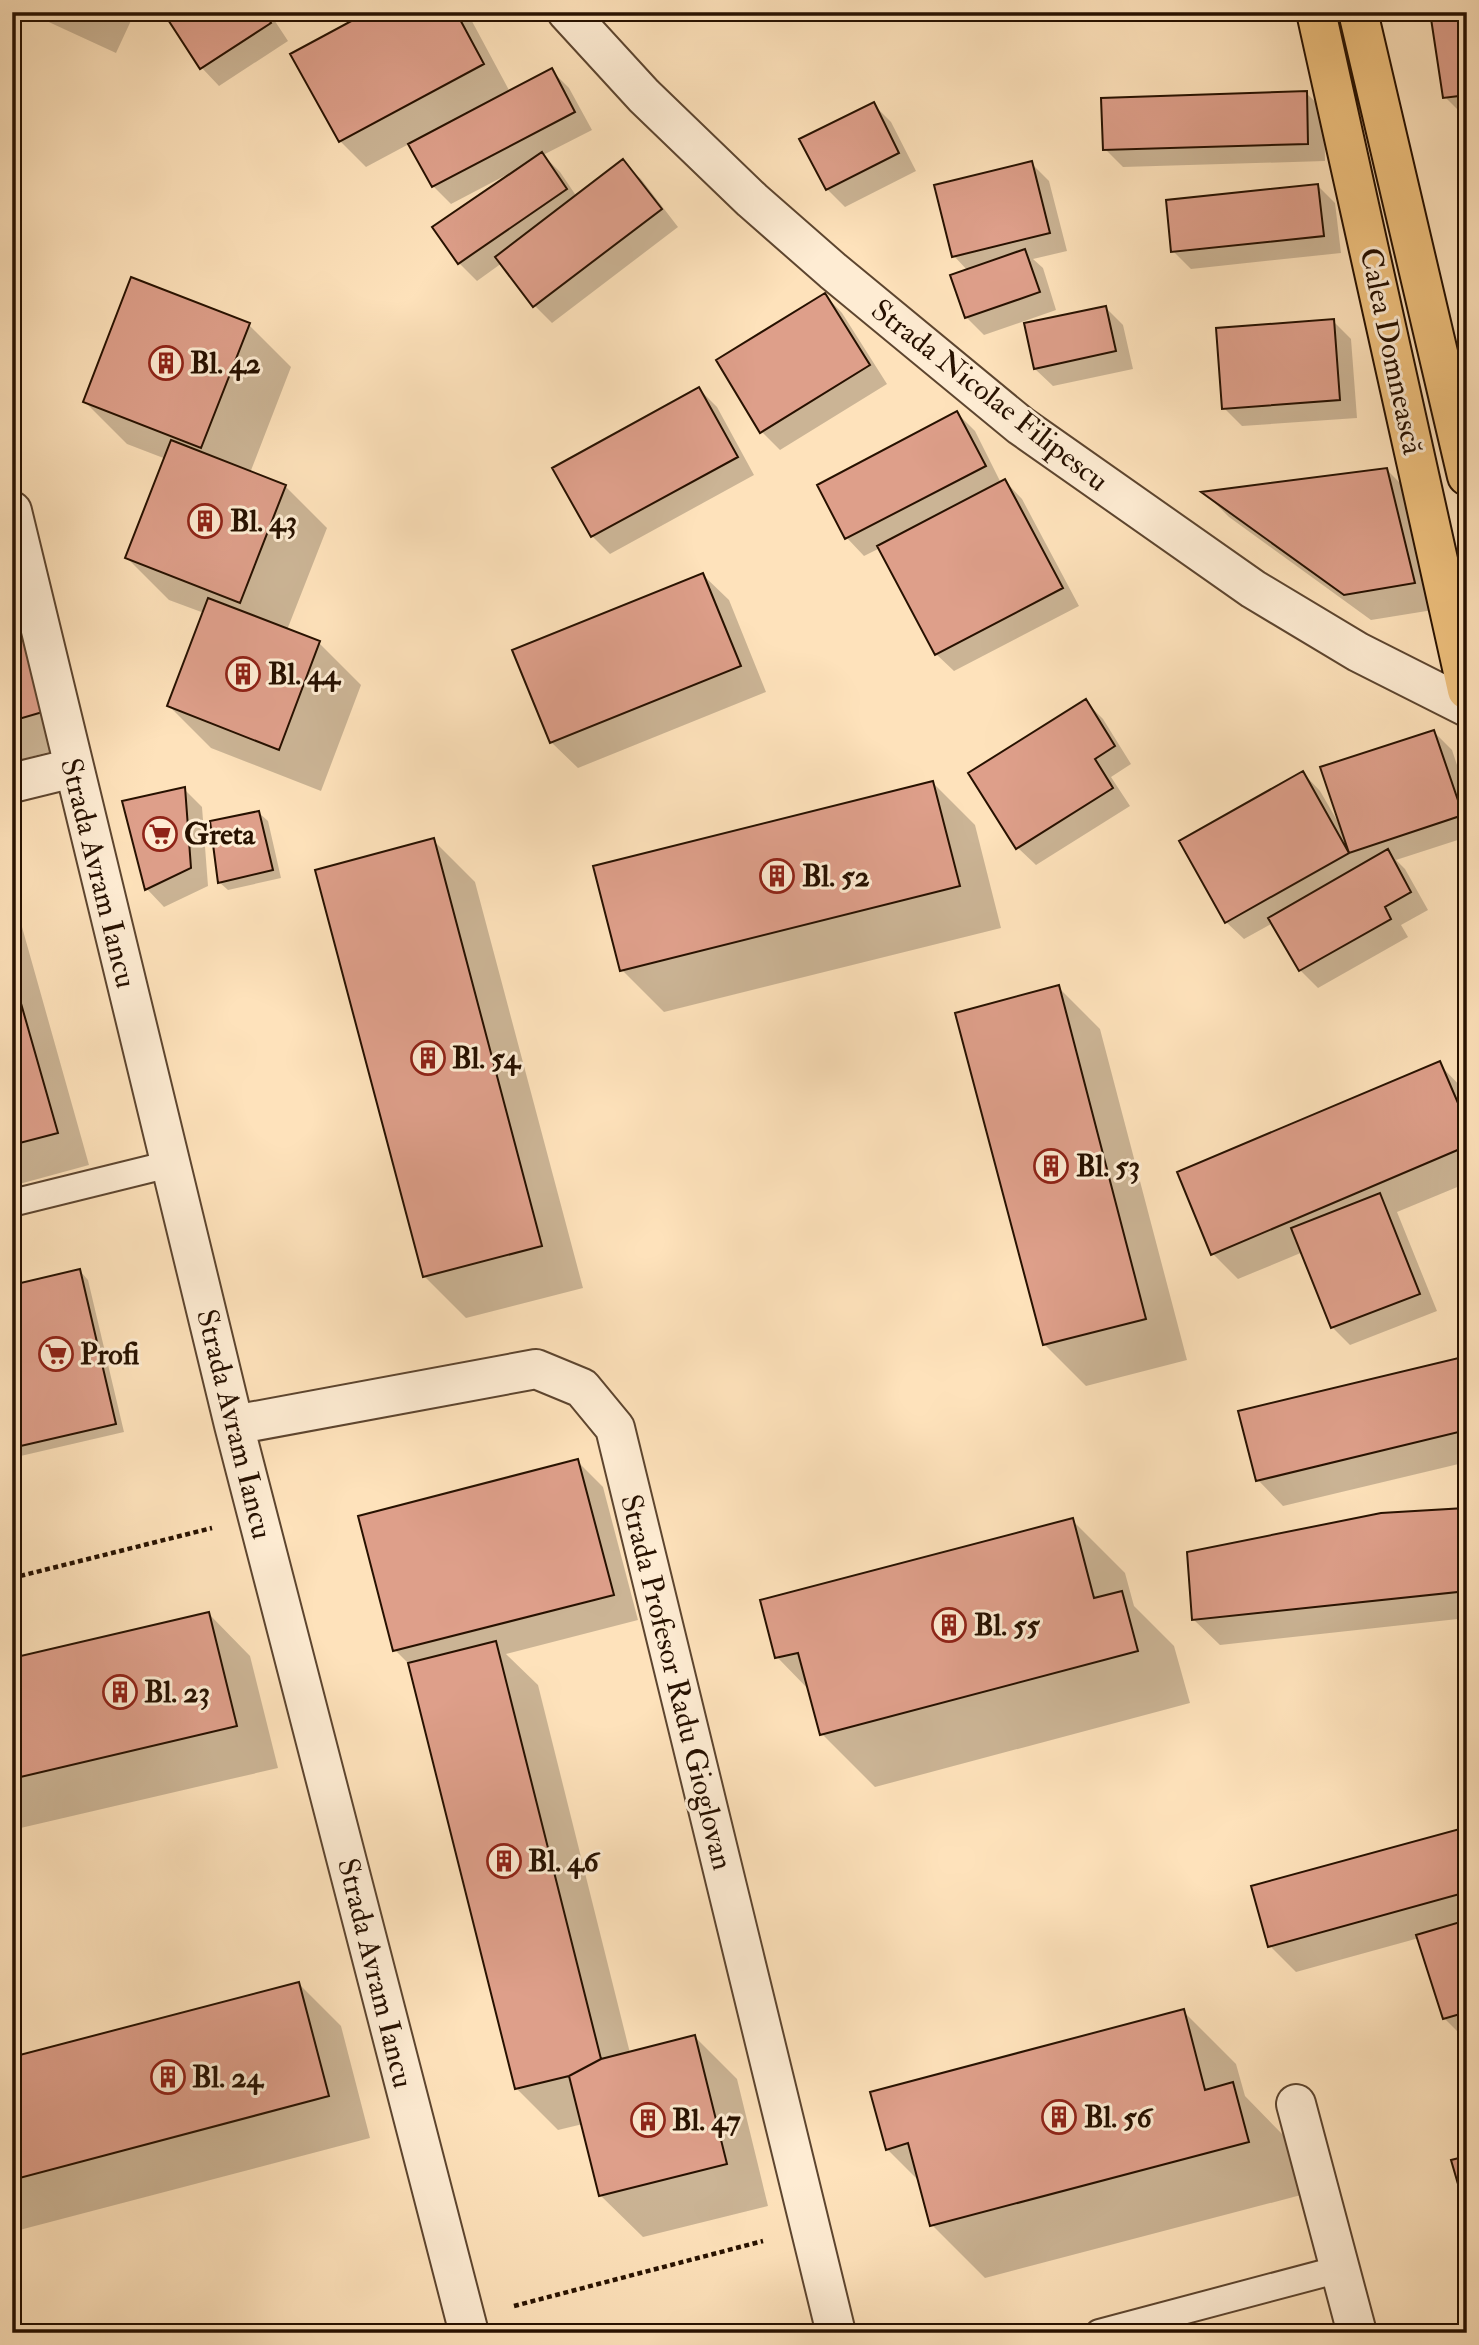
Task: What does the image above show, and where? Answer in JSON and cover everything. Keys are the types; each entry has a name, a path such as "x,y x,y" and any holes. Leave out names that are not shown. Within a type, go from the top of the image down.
{"main road":[{"name":"Calea Domnească","path":"1316,12 1467,690"},
{"name":"Calea Domnească","path":"1358,12 1467,476"}],"street":[{"name":"Strada Nicolae Filipescu","path":"567,12 643,96 751,200 1021,426 1253,589 1357,652 1467,707"},
{"name":"Strada Avram Iancu","path":"12,511 234,1425 467,2325"},
{"path":"12,783 73,768"},
{"name":"Strada Profesor Radu Gioglovan","path":"234,1425 536,1369 582,1388 615,1428 836,2333"},
{"path":"1296,2104 1357,2333"}],"lane":[{"path":"12,1203 170,1164"},
{"path":"1098,2333 1340,2269"}],"path":[{"path":"12,1578 258,1517"},
{"path":"467,2325 811,2229"}],"building":[{"path":"163,12 264,12 271,23 200,69"},
{"path":"368,12 456,12 484,64 339,142 290,54"},
{"path":"1430,12 1467,12 1467,95 1443,98"},
{"path":"552,68 575,112 432,187 408,144"},
{"path":"1307,91 1308,144 1103,150 1101,98"},
{"path":"874,102 899,153 826,190 799,139"},
{"path":"542,152 567,189 458,264 432,227"},
{"path":"623,159 662,209 533,307 495,257"},
{"path":"1032,161 1050,233 952,257 934,185"},
{"path":"1318,184 1324,236 1171,252 1166,200"},
{"path":"1025,249 1040,292 965,318 950,275"},
{"name":"Bl. 42","path":"131,277 250,323 201,448 83,402"},
{"path":"825,293 870,365 760,433 716,360"},
{"path":"1106,306 1116,351 1034,369 1024,323"},
{"path":"1334,319 1340,400 1222,409 1216,328"},
{"path":"699,387 738,457 591,537 552,468"},
{"path":"957,411 986,466 845,539 817,485"},
{"name":"Bl. 43","path":"171,440 286,485 240,603 125,558"},
{"path":"1387,468 1415,583 1344,595 1201,492"},
{"path":"1005,479 1063,588 935,655 877,546"},
{"path":"703,573 741,666 550,743 512,650"},
{"path":"12,589 46,711 12,721"},
{"name":"Bl. 44","path":"208,598 320,641 279,750 167,706"},
{"path":"1086,699 1115,746 1095,759 1113,788 1016,849 968,773"},
{"path":"1434,730 1463,815 1349,853 1320,767"},
{"path":"1303,771 1349,853 1225,923 1179,841"},
{"name":"Bl. 52","path":"933,781 960,886 620,971 593,866"},
{"name":"Greta","path":"185,787 191,868 145,890 122,801"},
{"path":"259,811 273,870 218,883 210,821"},
{"name":"Bl. 54","path":"434,838 542,1246 423,1277 315,870"},
{"path":"1388,849 1411,892 1385,907 1391,919 1299,971 1268,918"},
{"path":"12,972 58,1133 12,1145"},
{"name":"Bl. 53","path":"1059,985 1146,1319 1043,1345 955,1013"},
{"path":"1440,1061 1467,1124 1467,1146 1211,1255 1177,1172"},
{"path":"1380,1193 1420,1294 1331,1328 1291,1228"},
{"name":"Profi","path":"80,1269 116,1424 12,1448 12,1285"},
{"path":"1467,1356 1467,1430 1256,1481 1238,1411"},
{"path":"578,1459 614,1595 393,1651 358,1516"},
{"path":"1467,1465 1467,1591 1192,1620 1187,1552 1381,1513 1465,1508 1461,1466"},
{"name":"Bl. 55","path":"1073,1518 1094,1598 1122,1591 1138,1651 820,1735 798,1653 775,1658 760,1600"},
{"name":"Bl. 23","path":"209,1612 237,1726 12,1779 12,1658"},
{"name":"Bl. 46","path":"496,1641 601,2059 569,2076 515,2089 408,1663"},
{"path":"1467,1827 1467,1892 1268,1947 1251,1886"},
{"path":"1467,1920 1467,2012 1443,2019 1416,1935"},
{"name":"Bl. 24","path":"299,1982 329,2096 12,2180 12,2057"},
{"name":"Bl. 56","path":"1184,2009 1205,2090 1233,2082 1249,2142 930,2226 908,2143 886,2150 870,2092"},
{"name":"Bl. 47","path":"695,2035 727,2164 599,2196 569,2076 601,2059"},
{"path":"1467,2156 1467,2215 1451,2160"}],"place":[{"name":"Bl. 42","path":"166,363"},
{"name":"Bl. 43","path":"205,521"},
{"name":"Bl. 44","path":"243,674"},
{"name":"Greta","path":"160,834"},
{"name":"Bl. 52","path":"777,876"},
{"name":"Bl. 54","path":"428,1058"},
{"name":"Bl. 53","path":"1051,1166"},
{"name":"Profi","path":"56,1354"},
{"name":"Bl. 55","path":"949,1625"},
{"name":"Bl. 23","path":"120,1692"},
{"name":"Bl. 46","path":"504,1861"},
{"name":"Bl. 24","path":"168,2077"},
{"name":"Bl. 56","path":"1059,2117"},
{"name":"Bl. 47","path":"648,2120"}]}
